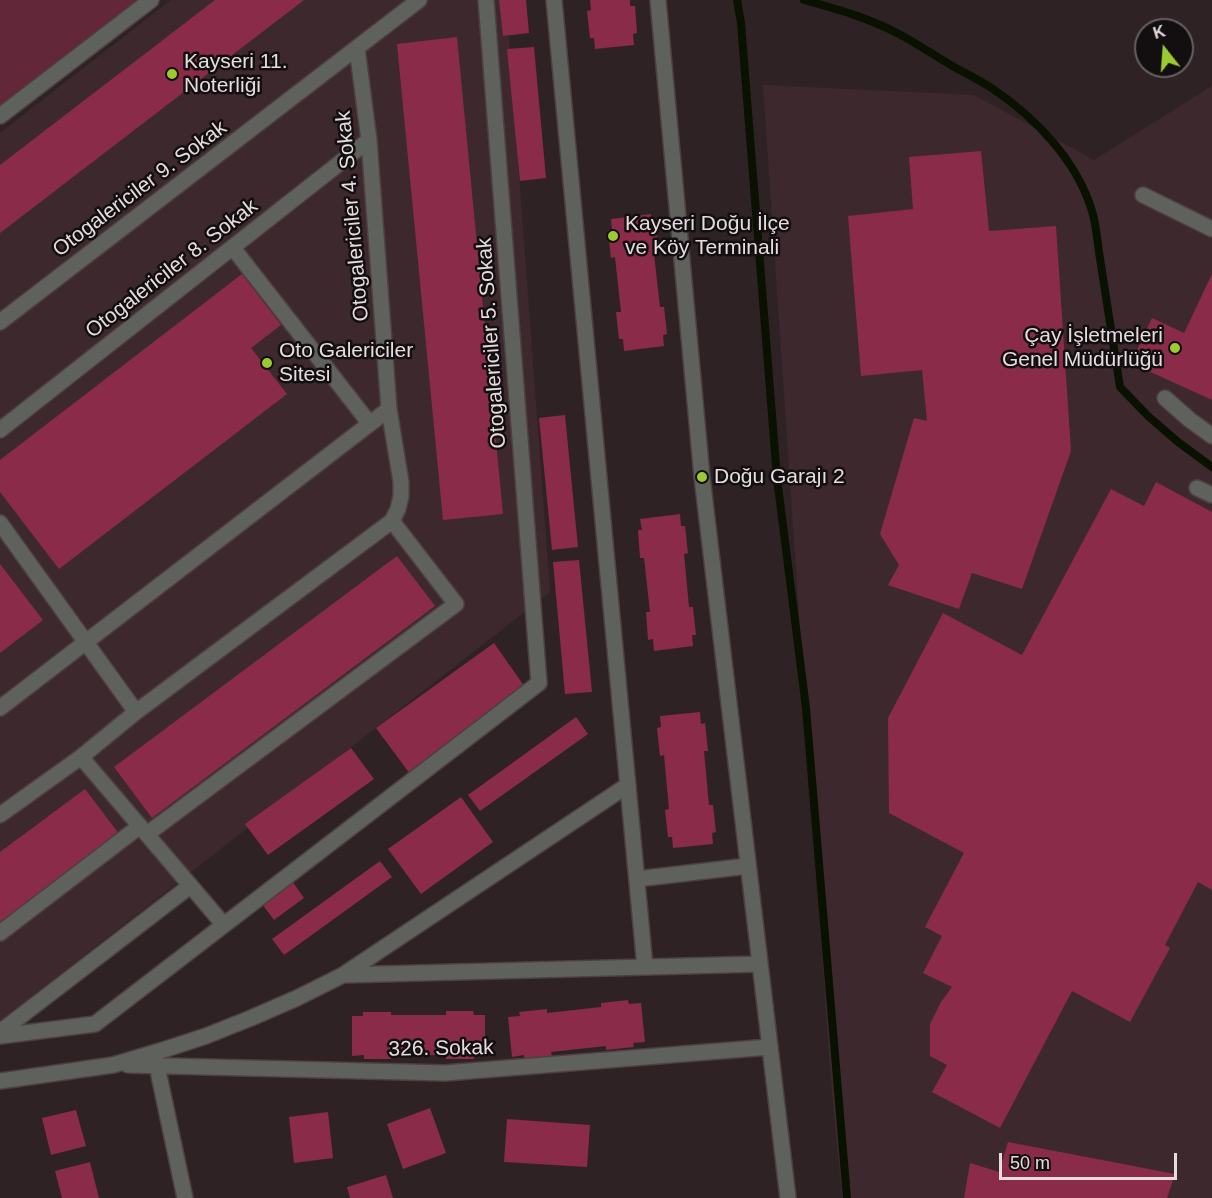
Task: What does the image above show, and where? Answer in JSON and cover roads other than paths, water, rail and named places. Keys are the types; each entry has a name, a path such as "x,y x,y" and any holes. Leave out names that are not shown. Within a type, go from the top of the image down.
{"street":[{"path":"0,116 151,0"},
{"name":"Otogalericiler 9. Sokak","path":"0,322 419,0"},
{"name":"Otogalericiler 5. Sokak","path":"224,926 539,683 486,0"},
{"path":"554,0 645,967"},
{"path":"658,0 702,477 788,1198"},
{"name":"Otogalericiler 4. Sokak","path":"357,48 369,140 389,409 401,482 401,496 392,521"},
{"name":"Otogalericiler 8. Sokak","path":"0,430 369,140"},
{"path":"1143,195 1212,229"},
{"path":"233,248 370,424"},
{"path":"1165,398 1212,436"},
{"path":"0,708 389,409"},
{"path":"1197,488 1212,495"},
{"path":"0,813 81,757 136,712 392,521 456,604 0,933"},
{"path":"0,523 136,712"},
{"path":"0,1034 95,1024 224,926 81,757"},
{"path":"0,1081 113,1065 242,1022 297,998 343,975 628,785"},
{"path":"637,879 748,866"},
{"path":"0,1034 190,886"},
{"path":"343,975 760,964"},
{"name":"326. Sokak","path":"113,1065 445,1073 770,1047"},
{"path":"157,1066 185,1198"}],"waterway":[{"path":"737,0 741,23 777,478 806,708 847,1198"},
{"path":"804,0 841,10 888,28 906,38 993,89 1024,113 1053,142 1076,175 1093,216 1120,387 1148,416 1212,467"}],"place":[{"name":"Kayseri 11. Noterliği","path":"172,74"},
{"name":"Kayseri Doğu İlçe ve Köy Terminali","path":"613,236"},
{"name":"Çay İşletmeleri Genel Müdürlüğü","path":"1175,348"},
{"name":"Oto Galericiler Sitesi","path":"267,363"},
{"name":"Doğu Garajı 2","path":"702,477"}]}
